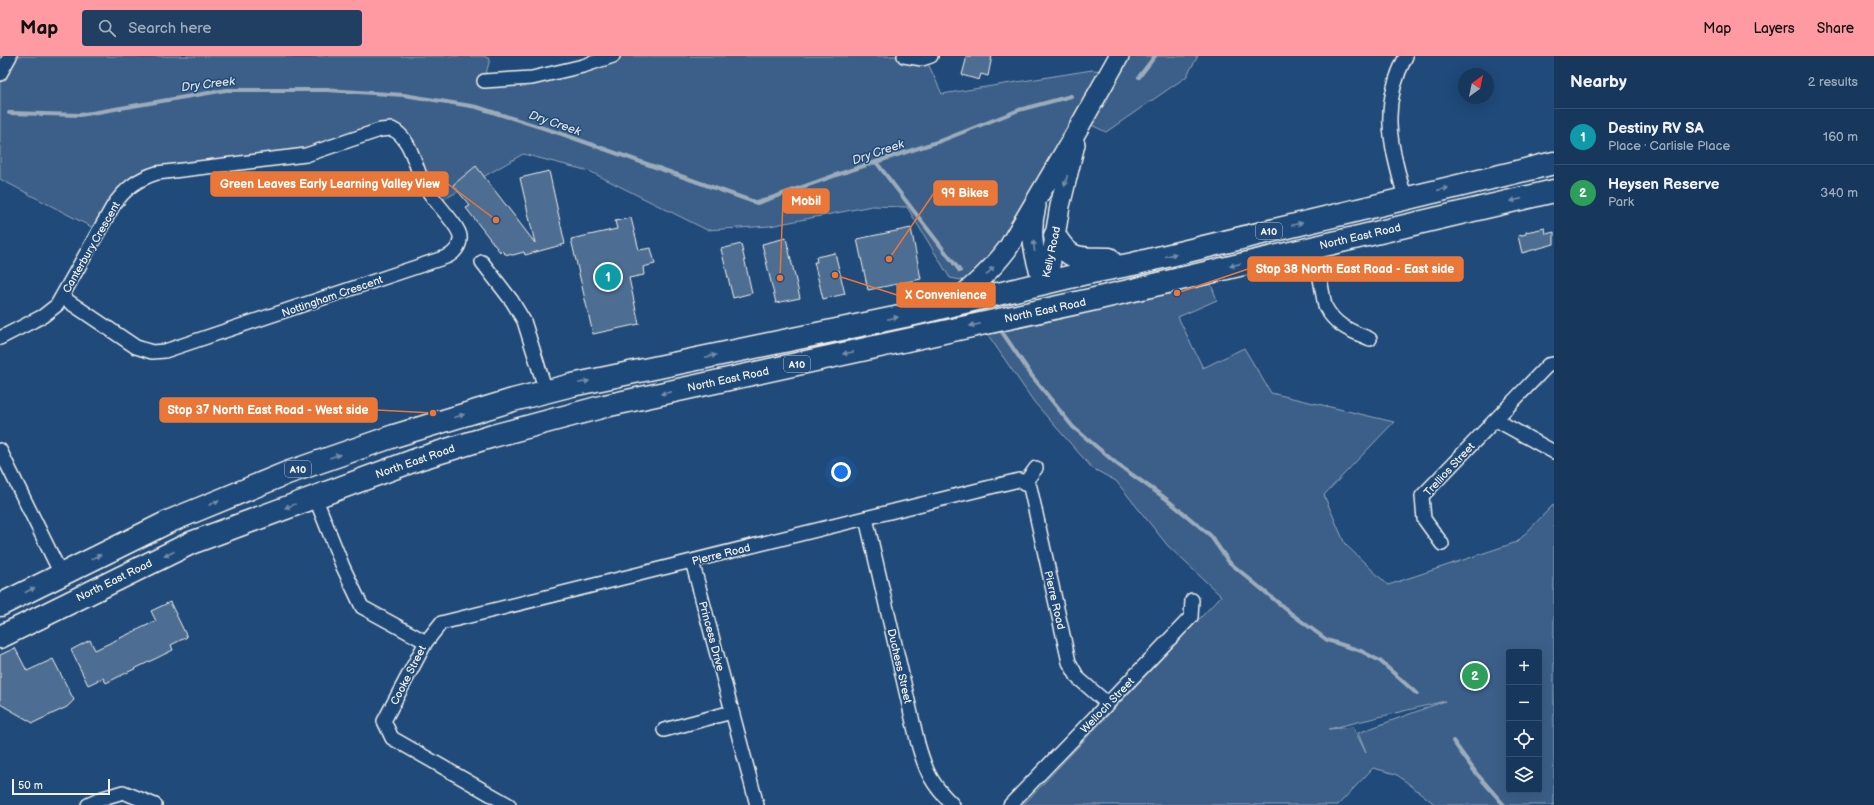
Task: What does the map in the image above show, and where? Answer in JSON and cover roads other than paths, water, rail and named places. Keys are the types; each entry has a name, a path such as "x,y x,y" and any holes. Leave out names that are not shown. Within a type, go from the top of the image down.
{"highway":[{"name":"A10","path":"0,605 170,521 287,473 394,436 546,392 914,314 1044,283 1133,264 1554,163"},
{"name":"North East Road","path":"0,637 104,584 191,543 421,458 526,427 581,412 1095,299 1437,217 1554,191"},
{"path":"1386,230 1400,210 1405,198 1421,212 1437,217"},
{"path":"1055,236 1062,247 1078,259 1115,260 1133,264"},
{"path":"1013,317 1044,283 1051,289 1095,299"},
{"path":"526,427 538,411 546,392 560,405 581,412"},
{"path":"48,612 57,592 61,574 82,583 104,584"}],"street":[{"path":"484,81 532,78 582,66 613,56"},
{"path":"904,56 912,59 928,57"},
{"name":"Kelly Road","path":"950,305 978,283 998,263 1078,129 1119,56"},
{"path":"1405,198 1395,162 1389,127 1389,111 1395,82 1406,56"},
{"path":"0,74 9,58"},
{"name":"Nottingham Crescent","path":"62,297 136,347 146,351 159,352 450,256 459,244 459,233 425,187 405,140 392,129 374,132"},
{"name":"Kelly Road","path":"1044,283 1050,266 1060,206 1078,129"},
{"name":"Canterbury Crescent","path":"0,338 49,313 62,297 113,206 126,189 142,178 157,173 306,155 374,132"},
{"name":"Kelly Road","path":"1040,193 1034,217 1033,241 1038,269 1044,283"},
{"path":"1314,246 1326,306 1330,315 1336,323 1370,339"},
{"path":"482,262 512,301 524,321 546,392"},
{"name":"Trellios Street","path":"1442,544 1424,519 1422,496 1548,365 1554,364"},
{"path":"1496,420 1554,452"},
{"path":"0,450 61,574"},
{"path":"1024,484 1036,468"},
{"name":"Pierre Road","path":"426,642 441,623 1019,480 1030,487 1069,662 1078,678 1108,704"},
{"name":"Cooke Street","path":"315,497 343,566 362,607 426,642 384,721 392,738 509,805"},
{"name":"Duchess Street","path":"866,518 918,744 927,773 941,793 953,805"},
{"name":"Princess Drive","path":"692,561 756,805"},
{"name":"Welloch Street","path":"1010,805 1190,617 1192,600"},
{"path":"664,730 732,712"},
{"path":"88,805 103,798 123,792 155,805"}],"waterway":[{"name":"Dry Creek","path":"1139,77 1155,56"},
{"name":"Dry Creek","path":"9,113 80,115 226,90 327,90 404,95 477,107 562,134 757,203 943,140 1019,110 1071,96"},
{"path":"876,162 960,271"},
{"path":"1000,329 1032,376 1073,427 1117,464 1165,498 1210,535 1229,562 1293,615 1327,640 1361,651 1380,661 1417,694"},
{"path":"1453,741 1476,773 1504,805"}],"place":[{"name":"Green Leaves Early Learning Valley View","path":"496,220"},
{"name":"99 Bikes","path":"889,259"},
{"name":"X Convenience","path":"835,275"},
{"name":"Destiny RV SA","path":"608,277"},
{"name":"Mobil","path":"780,278"},
{"name":"Stop 38 North East Road - East side","path":"1177,293"},
{"name":"Stop 37 North East Road - West side","path":"433,413"},
{"name":"Heysen Reserve","path":"1475,676"}]}
